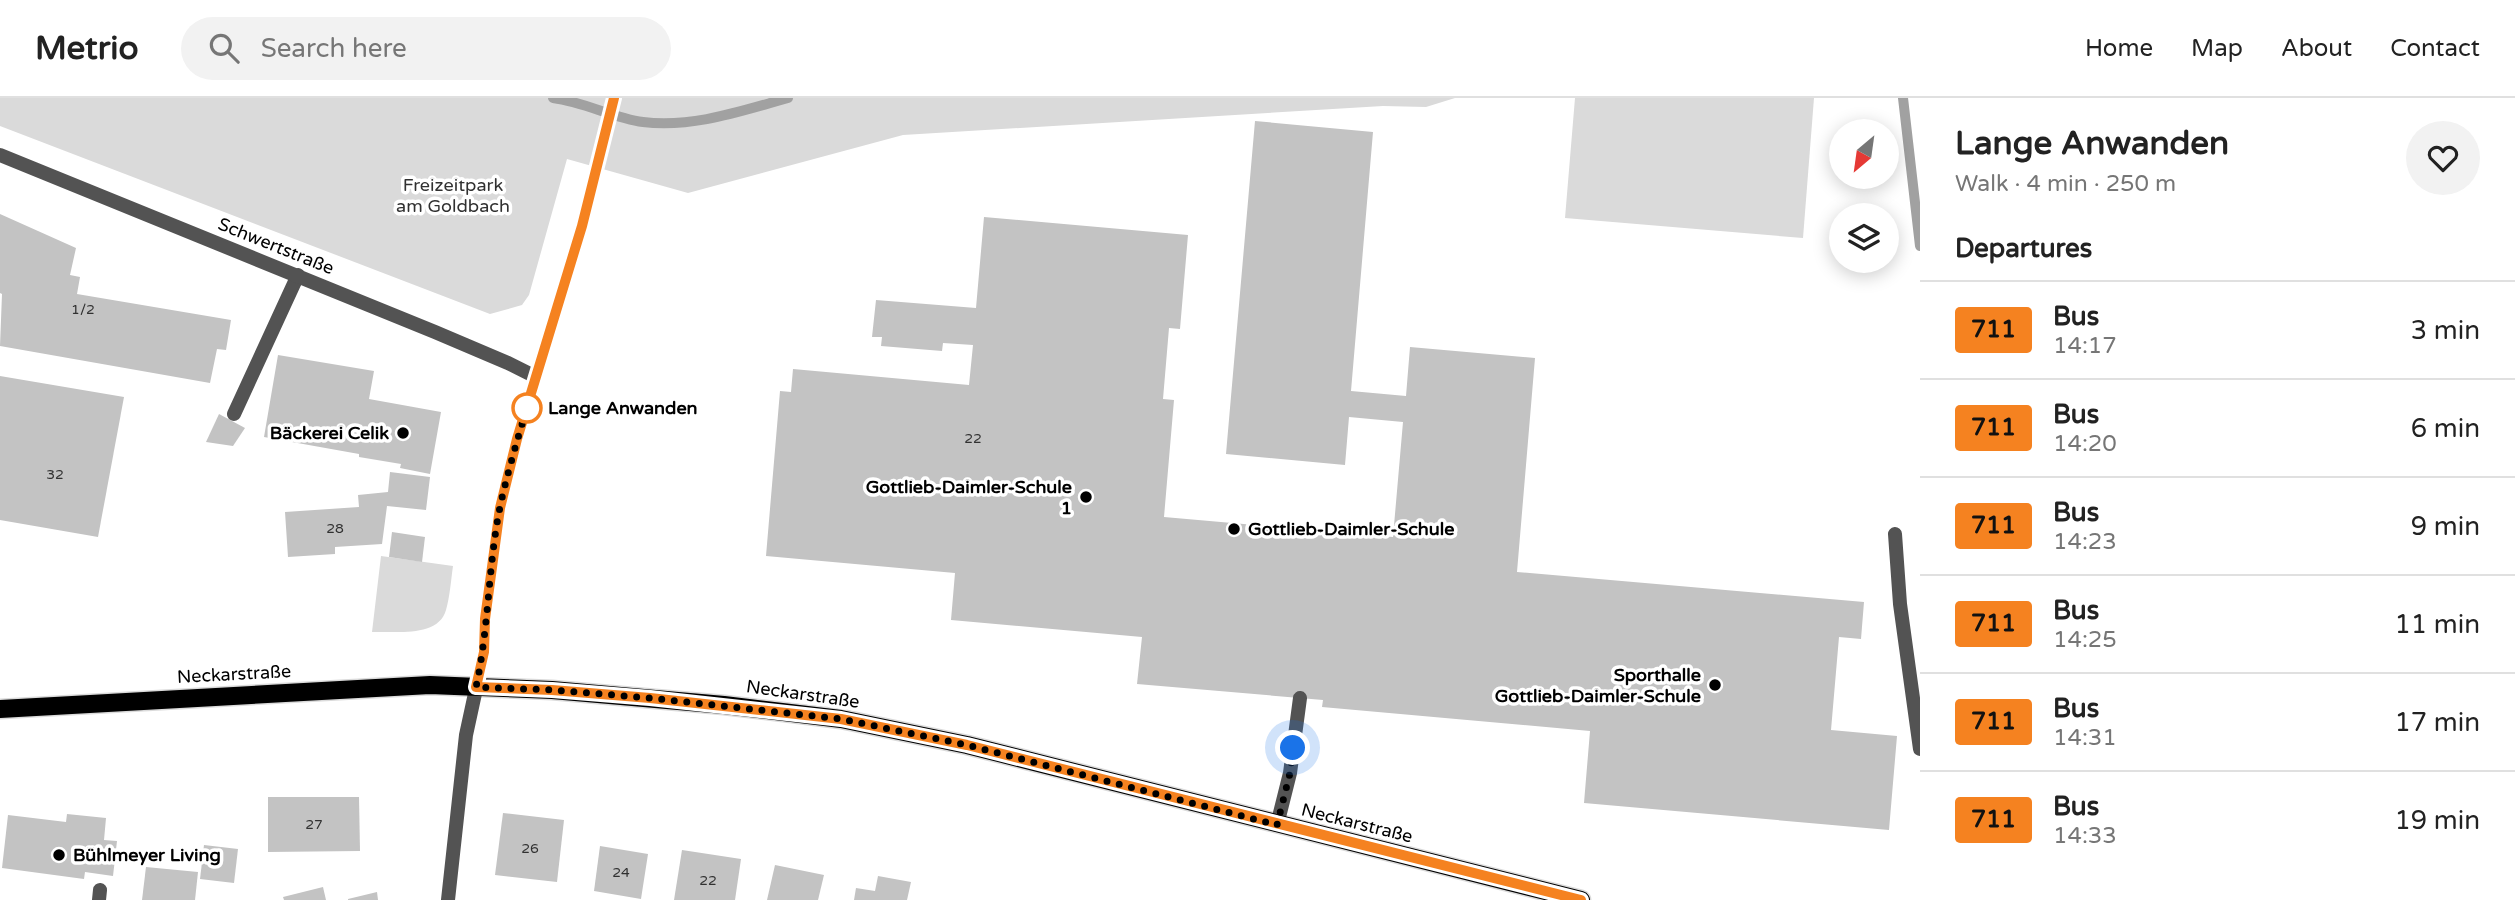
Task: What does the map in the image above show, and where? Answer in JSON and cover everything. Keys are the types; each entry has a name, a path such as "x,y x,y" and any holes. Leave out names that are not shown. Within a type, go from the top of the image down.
{"main road":[{"name":"Neckarstraße","path":"0,709 402,686 591,693 841,719 967,745 1581,900"}],"street":[{"path":"448,900 467,722 484,652 485,619 500,508 582,226 614,98"},
{"name":"Schwertstraße","path":"0,155 298,275 509,363 536,377"},
{"path":"234,414 298,275"},
{"path":"1895,534 1900,604 1920,749"},
{"path":"1277,825 1290,773 1300,698"}],"green space":[{"name":"Freizeitpark am Goldbach","path":"0,98 1455,98 1426,107 1383,106 903,135 688,193 567,159 529,295 522,305 490,314 0,126"},
{"path":"1575,98 1814,98 1803,238 1565,218"},
{"path":"381,556 453,566 446,610 434,625 415,631 372,632"}],"building":[{"name":"Gottlieb-Daimler-Schule 1","path":"1255,121 1373,132 1351,391 1406,396 1410,347 1535,358 1517,572 1864,602 1861,639 1839,637 1831,730 1897,736 1889,830 1584,803 1590,731 1322,707 1323,700 1137,684 1142,637 951,620 955,573 766,556 780,391 791,392 793,369 969,385 973,345 943,343 942,351 881,346 882,337 872,337 876,300 976,308 984,217 1188,235 1180,329 1169,328 1163,399 1174,400 1164,517 1393,537 1403,422 1349,417 1345,465 1226,454"},
{"path":"0,214 76,248 70,275 80,277 77,294 231,320 226,350 217,349 210,383 0,346"},
{"path":"278,355 374,371 369,399 441,412 430,474 400,468 401,464 359,457 359,454 264,437"},
{"path":"0,376 124,397 98,537 0,520"},
{"path":"219,414 245,428 233,446 206,442"},
{"path":"390,472 430,477 426,510 387,506 382,544 335,547 335,554 288,557 285,512 359,507 358,495 388,492"},
{"path":"392,532 425,537 422,562 389,557"},
{"path":"268,797 359,797 360,851 268,852"},
{"path":"503,813 564,820 557,882 495,875"},
{"name":"Bühlmeyer Living","path":"67,814 106,818 104,840 117,841 113,876 85,872 84,879 2,868 8,815 66,822"},
{"path":"204,845 238,849 234,883 200,879"},
{"path":"600,846 648,854 641,899 594,891"},
{"path":"682,850 741,859 735,900 674,900"},
{"path":"775,865 824,875 818,900 767,900"},
{"path":"146,867 198,872 195,900 142,900"},
{"path":"878,876 911,882 907,900 854,900 856,888 875,891"},
{"path":"323,887 326,900 284,900 283,897"},
{"path":"377,892 378,900 348,900 348,899"}],"waterway":[{"path":"553,98 632,120 662,123 717,117 788,98"},
{"path":"1903,98 1920,246"}],"bus line":[{"name":"711","path":"614,98 582,226 517,439 500,508 485,619 484,652 476,687 526,688 650,698 841,719 967,745 1581,900"}],"place":[{"name":"Lange Anwanden","path":"527,408"},
{"name":"Bäckerei Celik","path":"403,433"},
{"name":"Gottlieb-Daimler-Schule 1","path":"1086,497"},
{"name":"Gottlieb-Daimler-Schule","path":"1234,529"},
{"name":"Sporthalle Gottlieb-Daimler-Schule","path":"1715,685"},
{"name":"Bühlmeyer Living","path":"59,855"}],"route":[{"path":"527,408 530,398 500,508 485,619 484,652 476,687 526,688 650,698 841,719 967,745 1277,825 1290,773 1293,748"}]}
